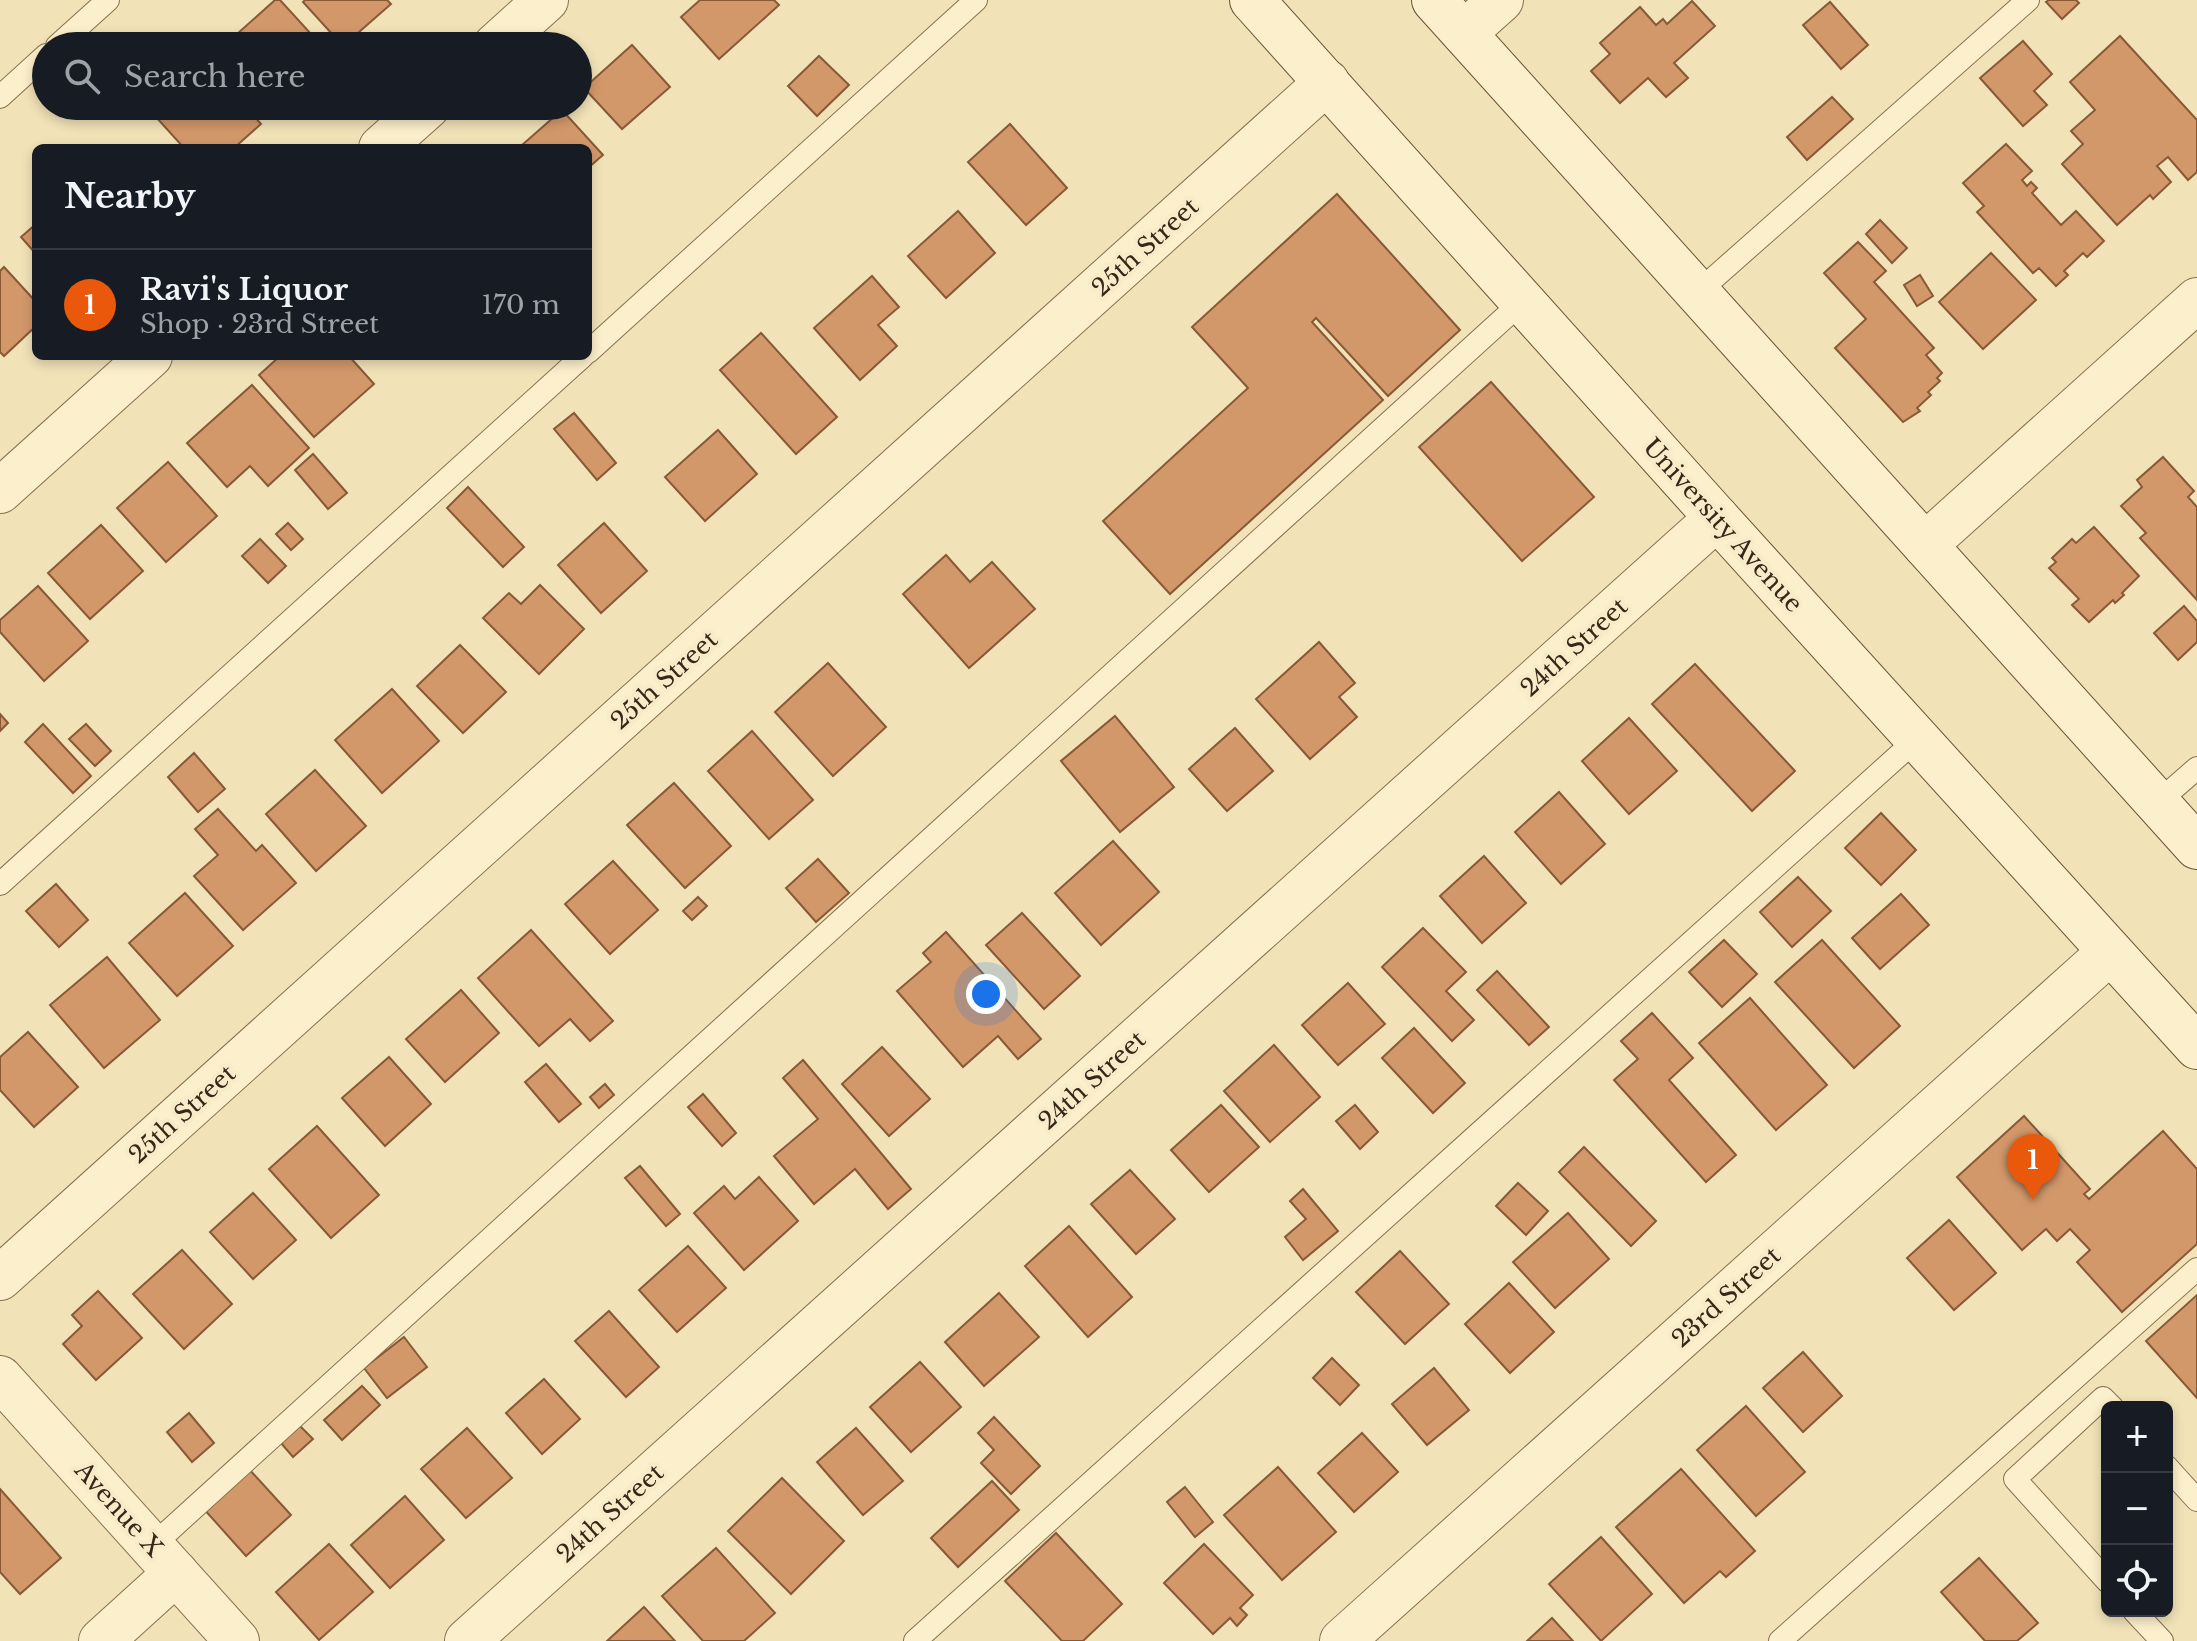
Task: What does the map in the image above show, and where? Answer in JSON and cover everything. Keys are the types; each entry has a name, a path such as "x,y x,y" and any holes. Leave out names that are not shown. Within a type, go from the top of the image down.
{"street":[{"path":"511,32 546,0"},
{"name":"University Avenue","path":"1252,0 2197,1047"},
{"path":"1434,0 2197,847"},
{"path":"1464,33 1501,0"},
{"name":"25th Street","path":"0,1278 1327,82"},
{"path":"385,144 412,120"},
{"path":"1925,545 2197,300"},
{"path":"0,491 146,360"},
{"name":"24th Street","path":"467,1641 1717,518"},
{"name":"23rd Street","path":"1342,1641 2110,952"},
{"name":"Avenue X","path":"0,1378 237,1641"},
{"path":"101,1641 164,1560"}],"lane":[{"path":"73,32 108,0"},
{"path":"592,348 976,0"},
{"path":"1698,292 2028,0"},
{"path":"0,97 32,68"},
{"path":"164,1560 1523,301"},
{"path":"0,884 579,360"},
{"path":"915,1641 1917,739"},
{"path":"2157,803 2197,768"},
{"path":"1780,1641 2197,1269"},
{"path":"2101,1574 2015,1479 2103,1398 2106,1401"},
{"path":"2172,1473 2197,1500"},
{"path":"2140,1617 2162,1641"}],"building":[{"path":"275,0 280,0 309,32 239,32"},
{"path":"387,0 391,4 359,32 330,32 303,2"},
{"path":"700,0 774,0 779,5 719,59 681,17"},
{"path":"2076,0 2079,3 2062,19 2046,2"},
{"path":"1692,1 1715,26 1674,63 1688,78 1666,97 1648,78 1620,103 1591,71 1610,54 1600,43 1640,7 1656,25 1663,19 1667,24"},
{"path":"1830,2 1868,45 1841,69 1803,25"},
{"path":"2120,36 2197,120 2197,172 2188,180 2168,157 2157,166 2171,182 2153,199 2150,195 2117,225 2062,164 2083,144 2071,131 2095,110 2070,82"},
{"path":"2023,41 2052,74 2034,91 2047,105 2023,126 1980,78"},
{"path":"632,45 670,87 622,129 592,97 592,81"},
{"path":"819,56 849,85 817,116 788,86"},
{"path":"1832,97 1853,119 1807,160 1787,137"},
{"path":"159,120 257,120 261,124 238,144 180,144"},
{"path":"551,120 571,120 603,155 592,165 592,144 523,144"},
{"path":"1010,124 1067,188 1026,225 968,162"},
{"path":"2006,144 2032,171 2022,180 2027,186 2031,182 2037,188 2032,193 2061,225 2076,211 2104,241 2087,257 2083,253 2064,271 2068,275 2056,286 2039,268 2033,273 1977,212 1984,206 1963,183"},
{"path":"1337,194 1460,330 1388,396 1316,318 1312,322 1383,400 1170,594 1103,521 1248,388 1192,327"},
{"path":"958,211 995,253 946,298 908,256"},
{"path":"1880,220 1907,248 1892,263 1866,234"},
{"path":"32,227 32,249 21,237"},
{"path":"1858,242 1886,271 1874,282 1934,348 1926,355 1942,373 1937,378 1940,381 1928,392 1931,395 1917,408 1920,411 1903,422 1835,348 1866,319 1824,273"},
{"path":"1991,253 2036,300 1983,349 1939,302"},
{"path":"4,267 32,298 32,330 4,356 0,352 0,271"},
{"path":"1920,275 1933,296 1917,306 1904,285"},
{"path":"872,276 899,307 878,325 897,346 860,380 814,328"},
{"path":"761,333 837,417 796,454 720,370"},
{"path":"276,360 353,360 374,384 314,437 259,375"},
{"path":"1491,382 1594,497 1522,561 1419,447"},
{"path":"252,385 309,448 268,486 250,466 227,487 187,443"},
{"path":"574,413 616,463 597,480 554,429"},
{"path":"718,430 757,474 705,521 665,477"},
{"path":"313,454 347,493 328,509 295,470"},
{"path":"2163,457 2194,491 2188,497 2197,507 2197,600 2140,538 2146,533 2121,506 2142,487 2137,480"},
{"path":"168,462 217,516 166,562 117,508"},
{"path":"468,487 524,547 503,567 447,508"},
{"path":"288,523 303,539 291,550 276,534"},
{"path":"604,523 647,571 601,613 558,565"},
{"path":"101,525 143,571 90,619 48,573"},
{"path":"2094,527 2139,576 2122,593 2124,595 2115,603 2113,600 2089,622 2072,605 2079,599 2049,568 2056,562 2052,558 2072,539 2076,543"},
{"path":"260,539 286,566 268,583 242,556"},
{"path":"946,555 970,582 992,562 1035,609 969,668 903,594"},
{"path":"540,585 584,629 539,674 483,618 509,593 521,604"},
{"path":"38,586 88,641 44,681 0,632 0,620"},
{"path":"2184,606 2197,621 2197,642 2178,660 2154,633"},
{"path":"1319,642 1355,683 1339,697 1357,717 1310,759 1256,699"},
{"path":"460,645 506,692 463,733 417,686"},
{"path":"828,663 886,727 833,776 775,712"},
{"path":"1695,664 1795,771 1752,811 1652,704"},
{"path":"392,689 439,741 382,793 335,740"},
{"path":"0,714 8,723 0,731"},
{"path":"1115,716 1174,787 1120,832 1061,761"},
{"path":"1629,718 1677,771 1629,814 1582,761"},
{"path":"43,724 91,776 73,793 25,742"},
{"path":"86,724 111,751 95,766 69,739"},
{"path":"1235,728 1273,771 1227,811 1189,769"},
{"path":"752,731 813,800 769,839 708,771"},
{"path":"194,753 225,789 198,812 168,777"},
{"path":"315,770 366,826 316,871 266,814"},
{"path":"674,783 731,846 685,888 627,825"},
{"path":"1559,792 1605,844 1561,884 1515,832"},
{"path":"218,809 256,851 262,845 296,883 243,930 194,876 218,855 195,829"},
{"path":"1881,813 1916,850 1881,885 1845,848"},
{"path":"1113,841 1159,892 1101,945 1055,893"},
{"path":"1484,856 1526,903 1482,943 1440,896"},
{"path":"818,859 849,893 816,922 786,888"},
{"path":"613,861 658,910 610,954 565,904"},
{"path":"1798,877 1831,911 1792,947 1760,912"},
{"path":"56,884 88,920 59,947 26,911"},
{"path":"185,893 233,946 177,996 129,943"},
{"path":"1901,894 1929,925 1880,969 1852,938"},
{"path":"698,897 707,906 692,920 683,911"},
{"path":"1022,913 1080,976 1044,1009 986,945"},
{"path":"1423,928 1466,972 1446,991 1474,1020 1452,1041 1382,967"},
{"path":"531,930 613,1021 590,1041 570,1019 539,1046 478,978"},
{"path":"946,932 1041,1039 1018,1059 998,1036 963,1067 897,991 931,962 923,953"},
{"path":"1724,940 1757,974 1722,1007 1689,972"},
{"path":"1822,940 1900,1026 1854,1068 1775,982"},
{"path":"107,957 160,1020 104,1068 50,1005"},
{"path":"1497,971 1549,1027 1529,1045 1477,990"},
{"path":"1348,983 1385,1024 1338,1065 1302,1025"},
{"path":"461,990 499,1033 445,1082 406,1039"},
{"path":"1750,998 1827,1085 1776,1130 1699,1043"},
{"path":"1652,1013 1693,1058 1669,1080 1736,1155 1706,1182 1614,1080 1638,1059 1621,1041"},
{"path":"1414,1028 1465,1083 1433,1113 1382,1058"},
{"path":"28,1032 78,1087 34,1127 0,1090 0,1057"},
{"path":"1274,1045 1320,1097 1270,1142 1224,1091"},
{"path":"882,1047 930,1099 889,1136 842,1084"},
{"path":"389,1057 431,1104 385,1146 342,1098"},
{"path":"803,1060 911,1189 888,1209 855,1169 814,1204 774,1156 818,1119 783,1078"},
{"path":"546,1064 581,1104 559,1122 525,1082"},
{"path":"605,1084 614,1095 599,1108 590,1097"},
{"path":"703,1094 736,1133 722,1146 688,1107"},
{"path":"1221,1105 1259,1147 1209,1192 1171,1150"},
{"path":"1355,1105 1378,1132 1360,1149 1336,1121"},
{"path":"2024,1116 2090,1189 2084,1194 2089,1199 2163,1131 2197,1169 2197,1244 2122,1312 2077,1262 2090,1250 2070,1229 2057,1241 2046,1229 2022,1250 1957,1177"},
{"path":"317,1126 379,1195 331,1238 269,1169"},
{"path":"1584,1147 1656,1221 1631,1246 1559,1172"},
{"path":"640,1166 680,1214 666,1226 625,1178"},
{"path":"1130,1170 1175,1219 1136,1254 1091,1204"},
{"path":"759,1177 798,1221 744,1270 694,1213 724,1186 735,1199"},
{"path":"1518,1183 1548,1211 1526,1235 1496,1206"},
{"path":"1303,1189 1338,1231 1303,1260 1285,1237 1306,1219 1290,1201"},
{"path":"253,1193 296,1240 253,1279 210,1232"},
{"path":"1568,1213 1609,1259 1555,1308 1513,1262"},
{"path":"1949,1220 1996,1273 1954,1310 1907,1258"},
{"path":"1069,1226 1132,1297 1088,1337 1025,1266"},
{"path":"688,1246 726,1288 677,1332 639,1290"},
{"path":"182,1250 232,1304 184,1349 133,1294"},
{"path":"1400,1251 1449,1304 1405,1344 1356,1292"},
{"path":"1509,1283 1554,1332 1510,1373 1465,1324"},
{"path":"98,1291 142,1338 96,1380 63,1344 82,1326 72,1315"},
{"path":"999,1293 1039,1337 984,1386 945,1342"},
{"path":"2197,1295 2197,1398 2146,1341"},
{"path":"609,1311 659,1367 626,1397 575,1341"},
{"path":"404,1337 427,1367 387,1398 364,1368"},
{"path":"1803,1352 1842,1396 1803,1432 1763,1388"},
{"path":"1332,1358 1359,1385 1340,1405 1313,1378"},
{"path":"920,1362 961,1407 911,1452 870,1407"},
{"path":"1434,1368 1469,1410 1427,1445 1392,1404"},
{"path":"544,1379 580,1419 542,1454 506,1413"},
{"path":"362,1386 380,1405 342,1440 324,1420"},
{"path":"1746,1406 1805,1472 1756,1516 1697,1450"},
{"path":"189,1413 214,1443 192,1462 167,1432"},
{"path":"994,1417 1040,1466 1011,1494 981,1463 994,1450 978,1433"},
{"path":"300,1426 313,1439 293,1457 281,1443"},
{"path":"467,1428 512,1478 466,1518 421,1469"},
{"path":"856,1428 903,1481 863,1515 817,1462"},
{"path":"1362,1433 1398,1472 1354,1512 1318,1473"},
{"path":"1278,1467 1336,1532 1282,1580 1224,1515"},
{"path":"248,1468 291,1515 246,1556 203,1508"},
{"path":"1681,1469 1755,1551 1726,1577 1720,1571 1684,1603 1616,1527"},
{"path":"782,1478 844,1541 791,1594 728,1531"},
{"path":"992,1481 1019,1510 958,1567 931,1538"},
{"path":"1185,1487 1213,1522 1195,1537 1167,1502"},
{"path":"0,1489 61,1558 20,1594 0,1572"},
{"path":"405,1496 444,1540 390,1588 351,1545"},
{"path":"1056,1533 1122,1604 1083,1641 1062,1641 1005,1581"},
{"path":"1601,1537 1652,1594 1601,1641 1549,1584"},
{"path":"329,1544 373,1592 319,1640 276,1592"},
{"path":"1204,1544 1253,1595 1240,1608 1247,1615 1237,1626 1230,1618 1213,1634 1164,1583"},
{"path":"716,1548 775,1613 744,1641 703,1641 662,1596"},
{"path":"1979,1558 2038,1623 2017,1641 1985,1641 1941,1592"},
{"path":"644,1607 675,1641 607,1641"},
{"path":"1552,1618 1573,1641 1527,1641"}],"place":[{"name":"Ravi's Liquor","path":"2033,1200"}]}
